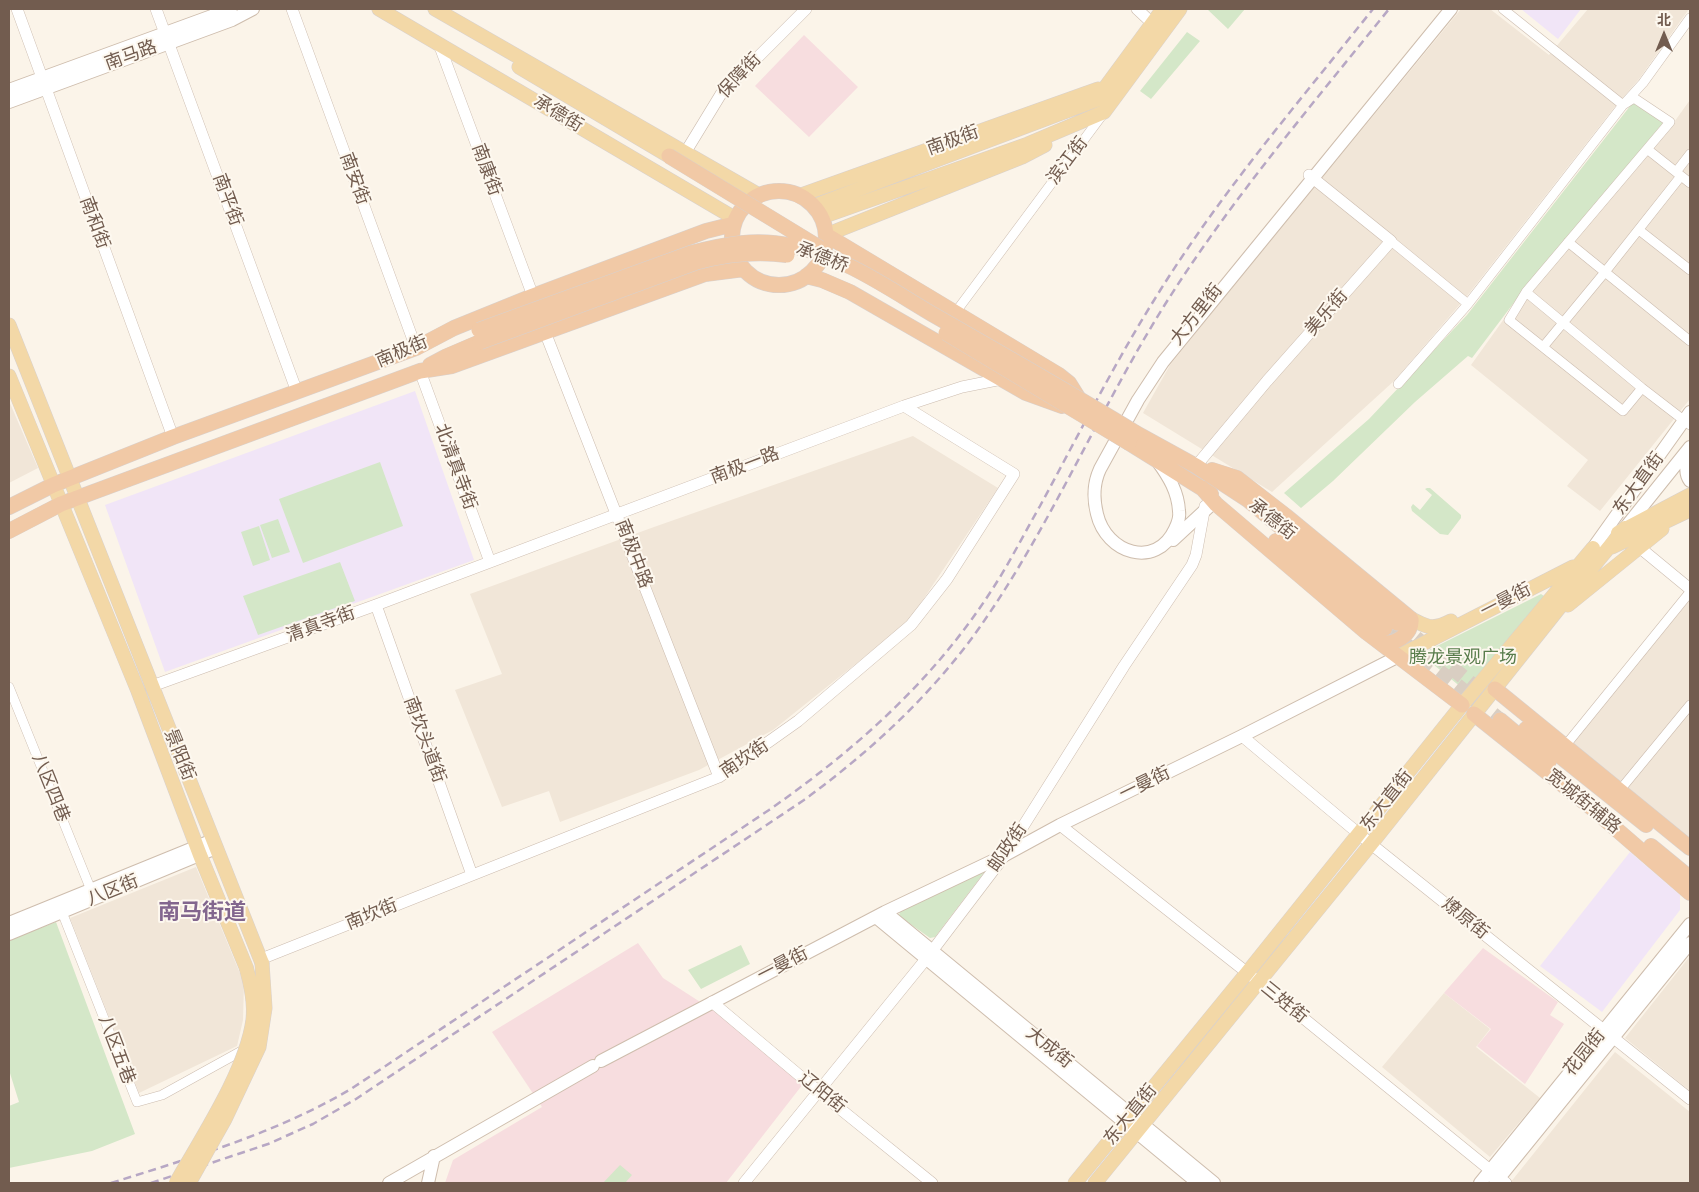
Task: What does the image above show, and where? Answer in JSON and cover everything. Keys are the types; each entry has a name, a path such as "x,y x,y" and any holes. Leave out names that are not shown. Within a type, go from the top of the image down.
{"highway":[{"path":"669,156 862,273"},
{"path":"784,191 800,195 818,211 826,235 825,251 822,258 806,276 785,284 770,284 756,278 744,269 736,257 732,244 735,222 745,205 759,195 767,192 784,191"},
{"name":"南极街","path":"9,507 69,478 172,437 416,348 454,328 533,296 706,231 735,222"},
{"path":"806,276 822,280 850,292 1040,400 1076,404 1069,383 1059,375 826,235"},
{"name":"承德桥","path":"480,336 691,253 740,242 768,242 813,251 862,273 1132,438"},
{"name":"承德桥","path":"480,336 697,262 730,255 774,253 812,261 859,282 1076,404"},
{"name":"南极街","path":"9,531 62,504 420,371 452,366 705,274 744,269"},
{"path":"416,348 480,336"},
{"path":"420,371 480,336"},
{"name":"承德街","path":"1132,438 1196,466 1248,500 1393,628"},
{"name":"承德街","path":"1132,438 1157,459 1247,518 1393,628"},
{"path":"1196,485 1209,505 1366,632 1393,628"},
{"name":"宽城街辅路","path":"1393,628 1400,656 1593,809 1690,893"},
{"name":"宽城街辅路","path":"1495,689 1690,848"},
{"path":"1690,861 1503,717 1690,878"}],"main road":[{"name":"南马路","path":"9,90 43,83 235,13 253,9"},
{"path":"235,13 264,9"},
{"name":"承德街","path":"379,9 735,222"},
{"path":"422,9 669,156"},
{"path":"435,9 759,195"},
{"path":"1106,86 1163,9"},
{"name":"滨江街","path":"1104,112 1180,9"},
{"name":"大方里街","path":"1157,459 1173,485 1180,511 1176,526 1165,544 1151,551 1136,552 1124,550 1110,539 1100,525 1094,496 1096,477 1138,400 1163,362 1444,9"},
{"name":"大方里街","path":"1209,505 1164,548 1148,556 1126,555 1114,549 1099,532 1090,502 1092,481 1098,464 1133,400 1176,340 1451,9"},
{"name":"南马路","path":"9,102 43,83"},
{"name":"南极街","path":"818,211 1096,100 1106,86"},
{"name":"南极街","path":"800,195 1106,86"},
{"name":"南极街","path":"818,211 1028,144 1104,112"},
{"name":"南极街","path":"826,235 1022,157 1058,138 1090,117"},
{"name":"景阳街","path":"9,325 261,961 265,1008 259,1047 225,1119 189,1183"},
{"name":"景阳街","path":"9,376 138,691 253,989 253,1019 247,1048 224,1097 176,1183"},
{"name":"东大直街","path":"1095,1183 1140,1128 1253,978 1468,710 1688,419"},
{"name":"东大直街","path":"1468,710 1495,689 1610,548 1631,539 1690,448"},
{"path":"1690,455 1686,469 1690,481"},
{"name":"一曼街","path":"1631,539 1690,495"},
{"name":"一曼街","path":"1393,628 1441,626 1592,548 1631,539 1685,512"},
{"path":"1550,620 1631,539"},
{"name":"一曼街","path":"389,1183 597,1064 880,914 1005,855 1060,825 1242,736 1610,548"},
{"name":"八区街","path":"9,934 215,844"},
{"name":"八区街","path":"9,923 91,890 199,851"},
{"name":"大成街","path":"880,914 1128,1119 1214,1183"},
{"name":"花园街","path":"1480,1183 1498,1179 1690,924"},
{"name":"花园街","path":"1609,1033 1690,943"},
{"name":"东大直街","path":"1075,1183 1128,1119 1253,978"},
{"name":"大成街","path":"1140,1128 1198,1183"},
{"path":"422,1183 431,1158"},
{"path":"428,1183 431,1158"}],"street":[{"name":"南和街","path":"17,9 172,437"},
{"name":"南平街","path":"156,9 297,392"},
{"name":"南安街","path":"292,9 416,348"},
{"name":"保障街","path":"685,153 721,94 805,9"},
{"path":"1136,9 1152,23"},
{"path":"1503,9 1623,105"},
{"path":"1398,384 1468,304 1642,83 1690,18"},
{"name":"南康街","path":"439,44 533,296"},
{"path":"1623,105 1634,98 1670,122 1526,292 1509,320 1623,411 1642,388"},
{"name":"滨江街","path":"955,313 1104,112"},
{"path":"1647,149 1685,176"},
{"path":"1543,347 1638,230 1685,176 1690,154"},
{"path":"1311,176 1468,304"},
{"path":"1638,230 1690,270"},
{"name":"美乐街","path":"1196,466 1267,381 1390,241"},
{"path":"1568,242 1690,341"},
{"path":"1526,292 1642,388 1688,419"},
{"name":"南极中路","path":"545,332 618,514 719,777"},
{"name":"北清真寺街","path":"420,371 490,562"},
{"name":"南极一路","path":"490,562 904,406 962,387 1002,379"},
{"name":"南坎街","path":"261,961 719,777 798,721 911,625 947,579 1014,474 904,406"},
{"name":"邮政街","path":"744,1183 929,955 1005,855 1124,666 1192,565 1209,505"},
{"path":"1565,746 1690,591 1631,539"},
{"name":"清真寺街","path":"152,686 490,562"},
{"name":"南坎头道街","path":"376,605 472,875"},
{"name":"八区四巷","path":"9,687 91,890"},
{"path":"1620,790 1687,716 1690,705"},
{"name":"燎原街","path":"1242,736 1365,839 1690,1099"},
{"name":"三姓街","path":"1060,825 1253,978 1498,1179"},
{"name":"八区五巷","path":"62,912 136,1102 162,1095 247,1048"},
{"name":"辽阳街","path":"712,1002 932,1183"}],"shaded area":[{"path":"1461,9 1490,9 1549,55 1588,9 1689,9 1639,79 1613,109 1467,296 1394,381 1272,492 1143,413 1170,365"},
{"path":"1521,9 1581,9 1558,39"},
{"path":"804,35 858,87 809,137 755,86"},
{"path":"1690,100 1690,399 1600,511 1567,486 1588,460 1471,365 1524,291 1672,125"},
{"path":"415,391 474,560 165,672 105,505"},
{"path":"9,401 38,468 9,483"},
{"path":"913,436 998,488 908,622 773,730 699,770 560,822 549,791 502,807 455,690 502,674 470,594"},
{"path":"1690,600 1690,842 1570,744"},
{"path":"1630,852 1680,895 1680,910 1602,1012 1540,966"},
{"path":"196,867 244,983 243,1020 237,1046 139,1093 70,918"},
{"path":"638,943 663,978 722,1016 803,1084 726,1183 445,1183 453,1160 542,1107 492,1032"},
{"path":"1483,948 1558,1002 1550,1015 1564,1024 1525,1084 1477,1046 1491,1029 1444,993"},
{"path":"1690,956 1690,1091 1625,1038"},
{"path":"1444,993 1490,1029 1476,1047 1540,1098 1490,1157 1382,1067"},
{"path":"1615,1052 1690,1112 1690,1183 1510,1183"}],"green space":[{"path":"1207,9 1245,9 1228,29"},
{"path":"1187,32 1200,41 1151,99 1140,91"},
{"path":"1634,101 1663,123 1522,292 1472,358 1468,356 1415,402 1333,481 1301,508 1284,493 1369,419 1467,315"},
{"path":"380,462 403,526 303,563 279,499"},
{"path":"1430,488 1461,515 1461,518 1448,535 1440,534 1412,511 1411,507 1413,504 1420,510 1432,495 1425,489"},
{"path":"278,519 290,552 272,558 260,525"},
{"path":"259,526 270,560 253,566 241,532"},
{"path":"340,562 355,601 258,635 243,596"},
{"name":"腾龙景观广场","path":"1541,594 1544,596 1468,687 1462,688 1423,656 1423,653"},
{"path":"986,870 935,937 930,938 899,916 900,911"},
{"path":"56,922 135,1134 92,1151 9,1168 9,1106 19,1102 9,1070 9,940"},
{"path":"741,945 750,964 701,989 688,970"},
{"path":"620,1165 632,1175 625,1183 603,1183"}],"tunnel":[{"path":"1398,623 1480,691"},
{"path":"1385,628 1500,720"}],"railway":[{"path":"111,1183 234,1143 294,1119 351,1089 769,810 865,736 921,680 972,619 1012,556 1096,400 1180,259 1260,150 1373,9"},
{"path":"151,1183 268,1144 313,1124 356,1099 804,800 850,764 894,725 915,705 954,661 999,599 1048,516 1139,347 1189,267 1272,154 1389,9"}],"district":[{"name":"南马街道","path":"202,913"}]}
